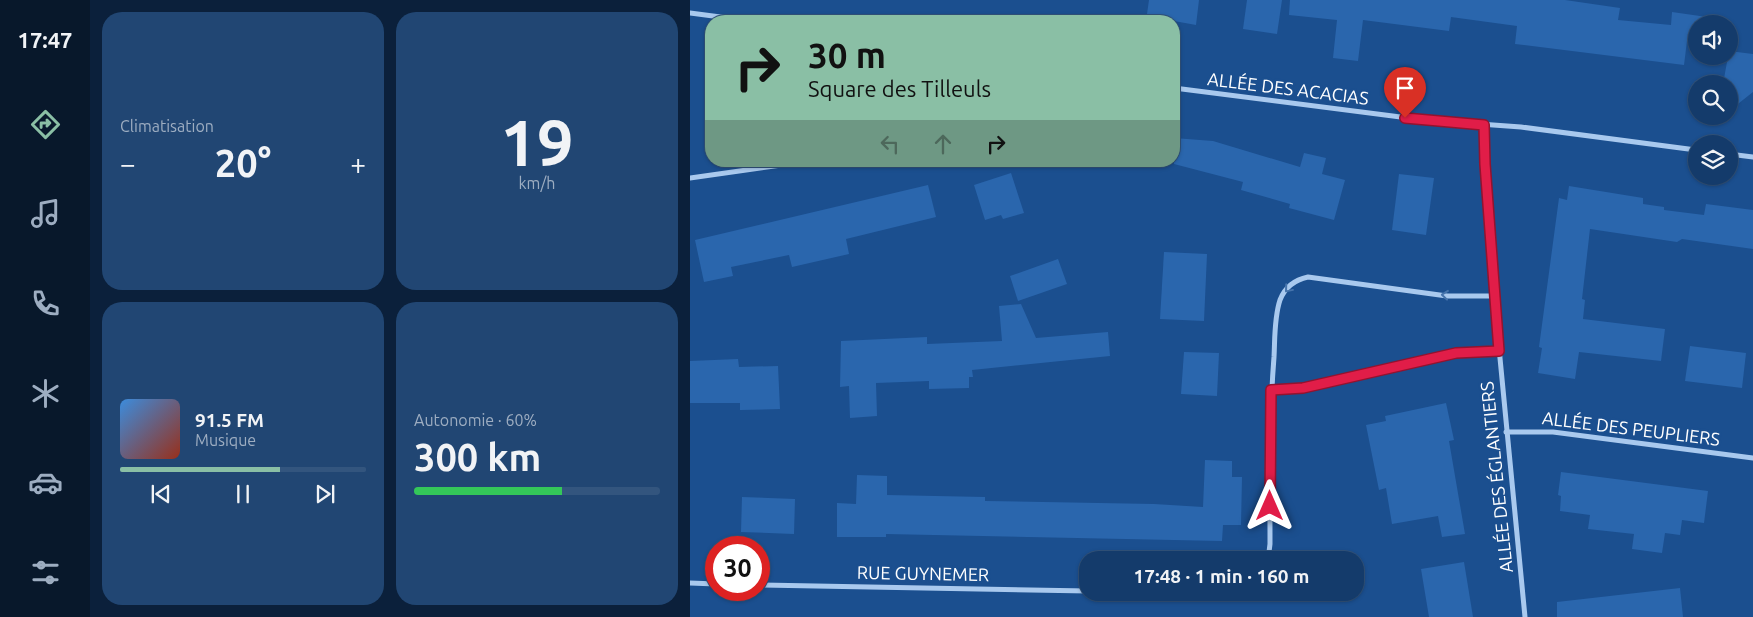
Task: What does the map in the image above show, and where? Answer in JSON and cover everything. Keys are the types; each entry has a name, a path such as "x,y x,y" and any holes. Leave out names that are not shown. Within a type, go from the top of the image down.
{"street":[{"path":"690,13 705,15"},
{"name":"ALLÉE DES ACACIAS","path":"1180,89 1424,120 1521,127 1688,149"},
{"name":"ALLÉE DES ÉGLANTIERS","path":"1484,125 1494,296 1525,617"},
{"path":"1738,155 1753,157"},
{"path":"690,178 768,167"},
{"path":"1269,551 1271,390 1278,307 1288,287 1301,279 1318,278 1447,296 1494,296"},
{"path":"1271,390 1303,388 1456,353 1499,351"},
{"name":"ALLÉE DES PEUPLIERS","path":"1506,432 1553,432 1753,458"},
{"path":"690,584 705,584"},
{"name":"RUE GUYNEMER","path":"770,585 1079,591"}],"building":[{"path":"1149,0 1199,0 1196,25 1180,22 1180,15 1147,15"},
{"path":"1247,0 1282,0 1277,34 1243,29"},
{"path":"1290,0 1565,0 1620,8 1618,20 1671,25 1672,12 1693,15 1688,15 1688,41 1684,65 1515,44 1517,26 1451,17 1449,31 1363,20 1358,61 1333,58 1337,20 1289,15"},
{"path":"1738,52 1753,54 1753,92 1738,104 1738,75 1725,75 1726,65 1738,65"},
{"path":"1180,138 1213,141 1300,167 1304,153 1326,158 1322,174 1345,180 1334,220 1289,208 1290,204 1241,190 1243,182 1180,166"},
{"path":"1011,173 1024,213 1003,219 1001,215 985,220 974,185"},
{"path":"1399,174 1434,178 1426,235 1392,230"},
{"path":"928,185 936,217 846,239 849,254 792,267 789,255 731,267 733,276 704,282 695,240"},
{"path":"1569,186 1643,198 1643,204 1664,207 1664,210 1704,215 1706,204 1753,210 1753,249 1682,239 1677,242 1590,229 1582,299 1585,300 1583,319 1665,329 1661,361 1579,352 1575,379 1538,373 1542,348 1539,347 1559,198 1567,200"},
{"path":"1164,252 1207,254 1204,321 1160,319"},
{"path":"1058,259 1067,284 1018,301 1010,276"},
{"path":"1021,304 1036,338 1108,332 1110,356 972,370 973,377 969,377 969,388 929,389 929,381 876,383 877,416 850,418 849,386 840,387 841,341 927,337 927,344 1002,341 999,306"},
{"path":"1690,346 1746,353 1742,388 1685,381"},
{"path":"1184,352 1219,353 1217,396 1181,394"},
{"path":"738,359 739,367 778,366 780,409 740,410 740,403 690,403 690,361"},
{"path":"1446,403 1454,440 1449,441 1465,534 1442,537 1438,516 1392,524 1386,488 1379,490 1366,425 1386,421 1385,416"},
{"path":"1205,460 1232,461 1232,477 1242,477 1241,525 1223,525 1222,541 886,534 886,537 837,537 837,503 856,504 857,475 887,476 887,495 985,497 985,501 1154,504 1203,507"},
{"path":"1561,472 1708,491 1704,523 1682,520 1680,535 1665,533 1662,553 1632,549 1634,534 1588,529 1590,515 1560,511 1561,496 1558,495"},
{"path":"742,497 795,499 794,534 741,532"},
{"path":"1464,562 1473,617 1429,617 1421,569"},
{"path":"1680,588 1683,617 1557,617 1557,602"}],"route":[{"path":"1270,506 1269,416 1271,390 1303,388 1456,353 1499,351 1485,164 1484,125 1405,118"}]}
